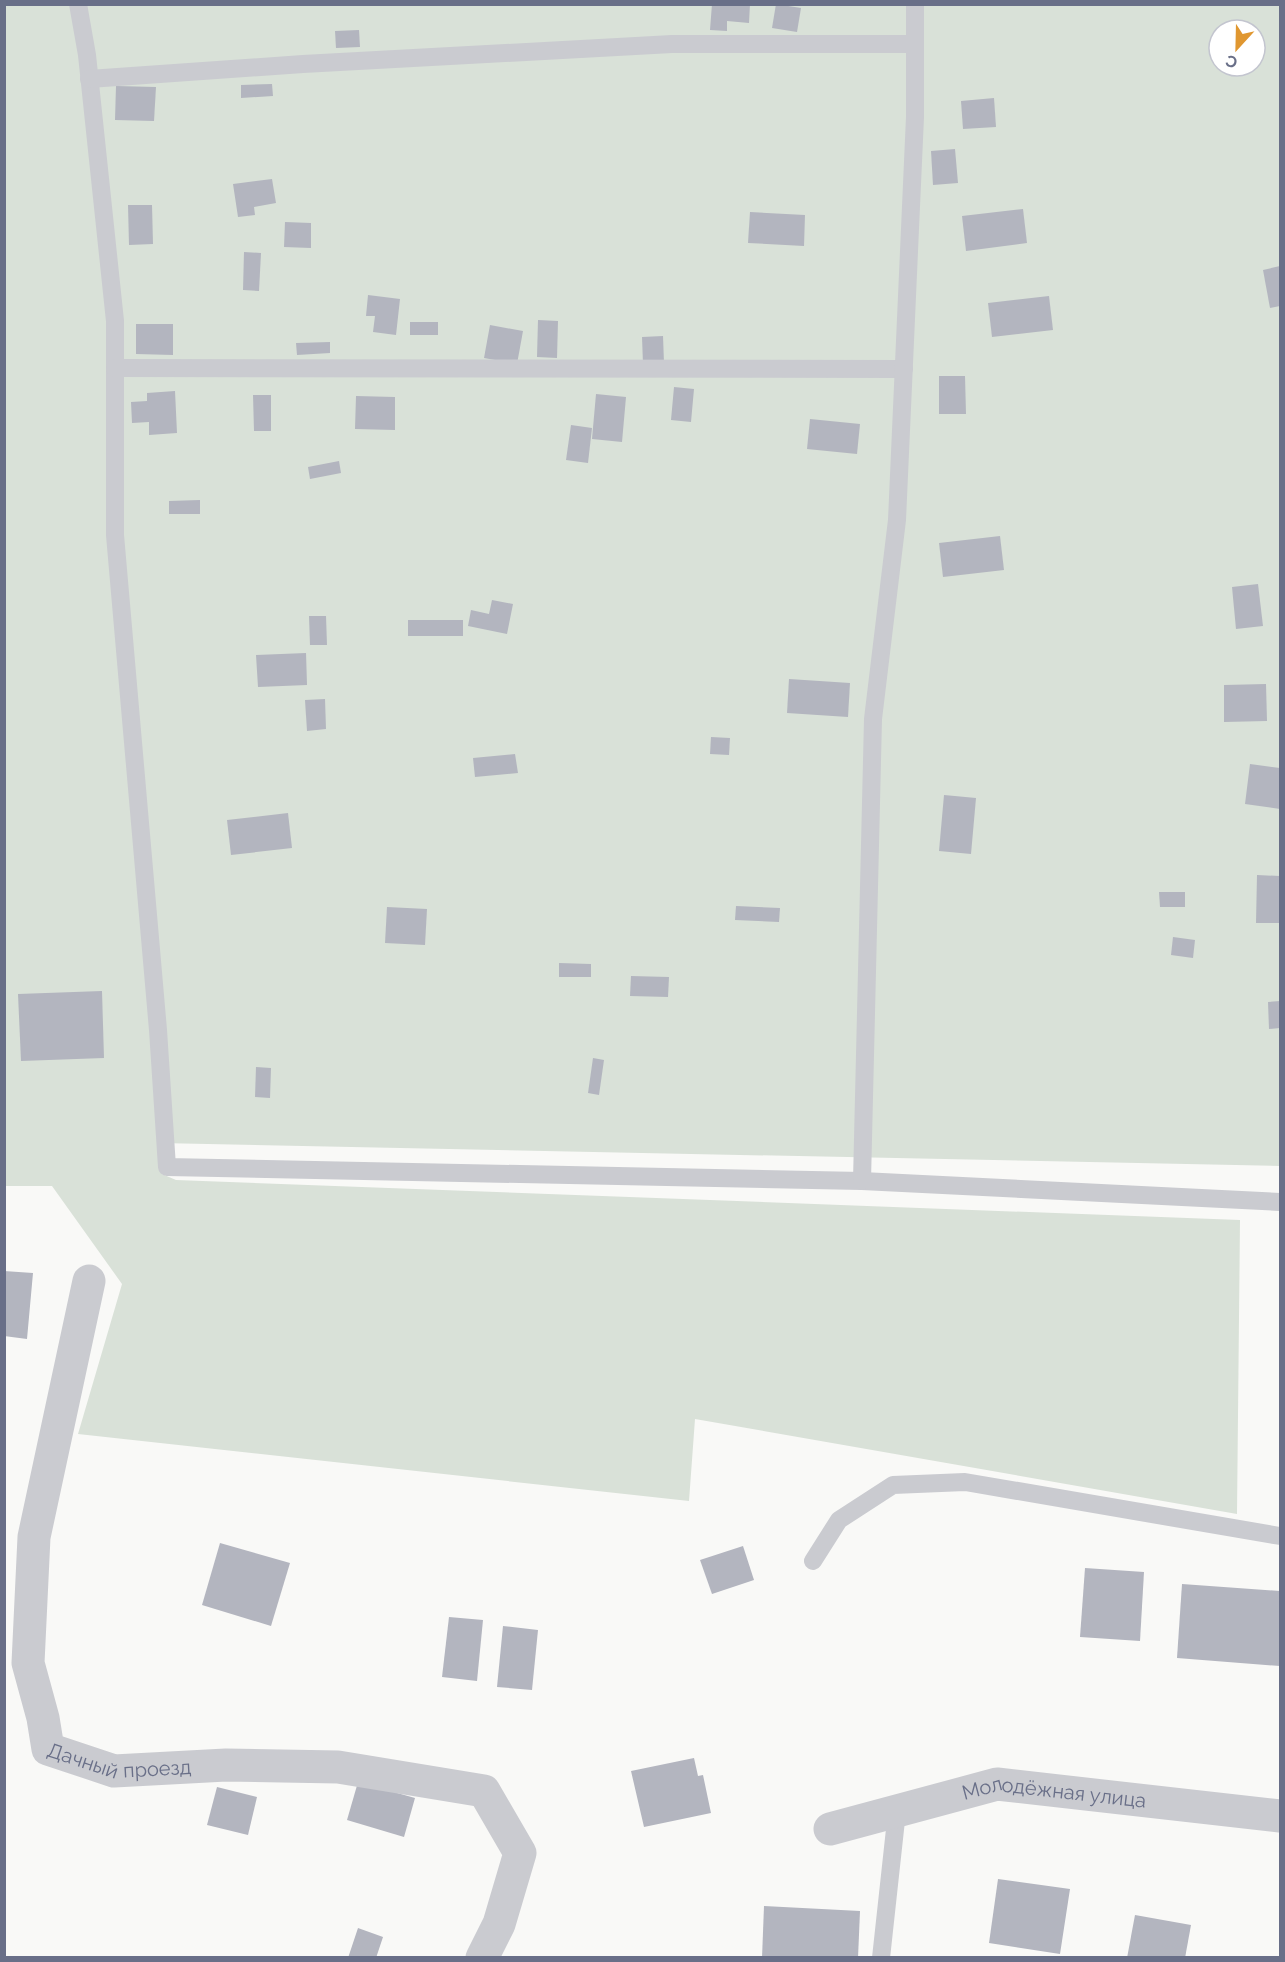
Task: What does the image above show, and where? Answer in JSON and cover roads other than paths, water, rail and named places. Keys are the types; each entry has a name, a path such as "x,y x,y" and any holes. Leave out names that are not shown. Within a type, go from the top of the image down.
{"street":[{"name":"Дачный проезд","path":"89,1281 34,1537 28,1664 43,1718 48,1749 114,1770 226,1765 338,1767 484,1791 520,1852 499,1924 482,1958"},
{"name":"Молодёжная улица","path":"830,1829 997,1784 1281,1816"}],"lane":[{"path":"78,4 89,79 115,321 115,535 157,1018 167,1167 862,1181 1281,1202"},
{"path":"862,1181 873,719 897,520 915,117 915,4"},
{"path":"89,79 303,63 672,44 915,44"},
{"path":"115,368 904,369"},
{"path":"813,1561 839,1520 893,1485 965,1482 1281,1536"},
{"path":"881,1958 897,1811"}]}
